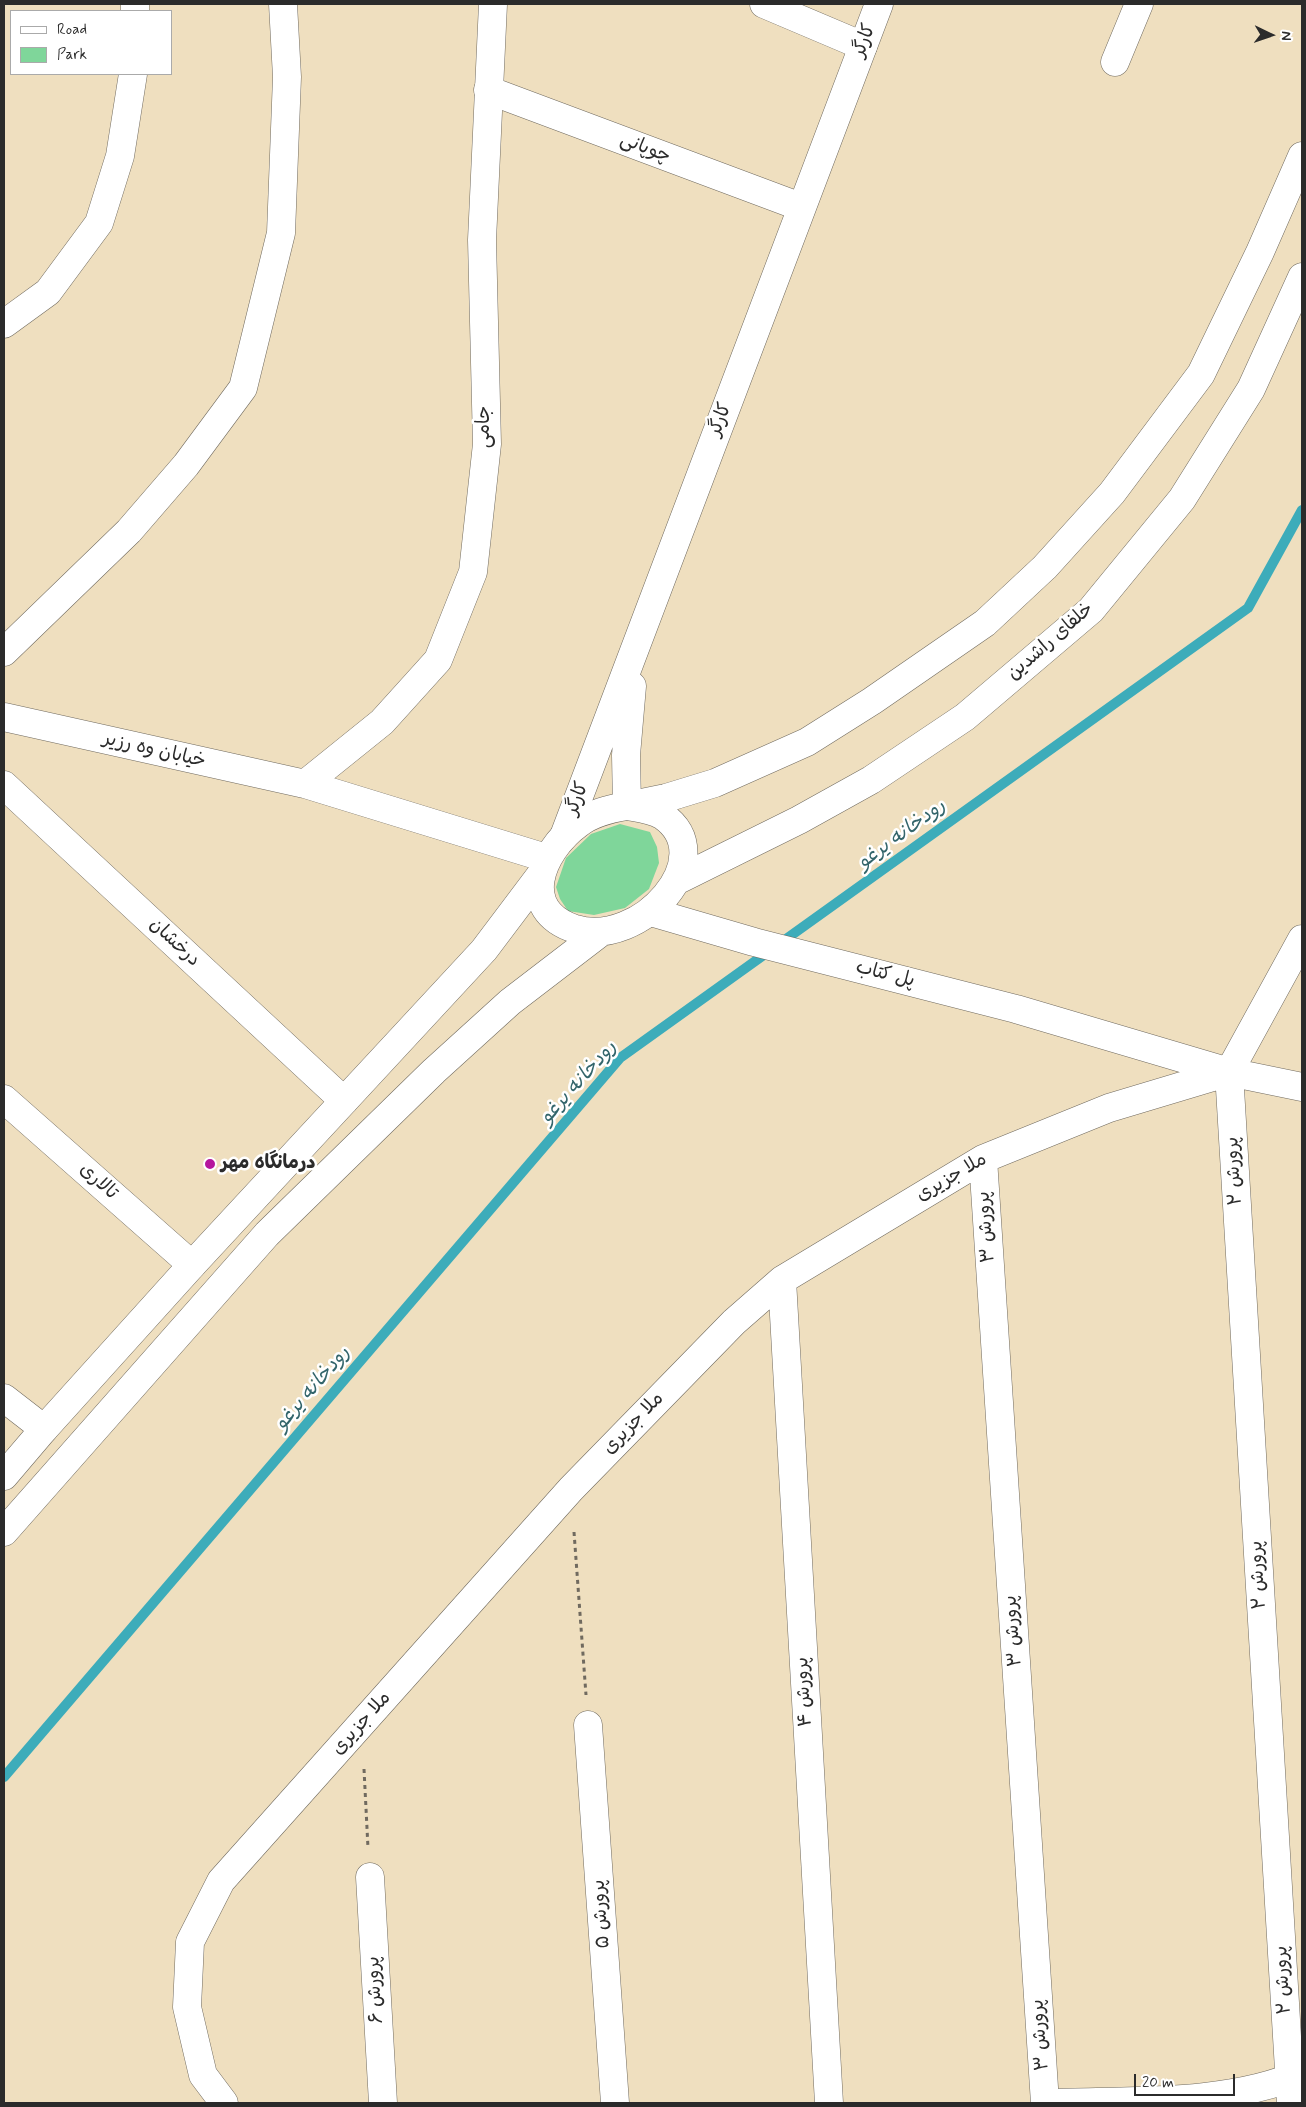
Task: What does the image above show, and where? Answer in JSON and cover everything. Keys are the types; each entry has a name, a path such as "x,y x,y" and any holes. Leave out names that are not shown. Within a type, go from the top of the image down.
{"street":[{"path":"4,652 129,531 186,465 243,388 281,233 287,77 283,4"},
{"name":"جامی","path":"305,784 382,722 438,660 473,572 487,444 482,240 493,4"},
{"path":"764,4 863,46"},
{"name":"کارگر","path":"564,836 879,4"},
{"path":"1115,62 1139,4"},
{"path":"4,324 48,292 99,223 120,156 133,75"},
{"name":"چوپانی","path":"488,90 801,207"},
{"path":"4,1476 192,1265 484,950 564,836 591,815 609,809 666,798 715,783 807,742 872,701 985,622 1045,567 1112,493 1201,374 1260,252 1302,156"},
{"name":"خلفای راشدین","path":"676,881 799,820 870,780 965,717 1091,610 1182,499 1251,389 1302,277"},
{"path":"627,806 626,755 634,654"},
{"name":"خیابان وه رزیر","path":"4,717 305,784 543,868"},
{"name":"درخشان","path":"4,785 344,1101"},
{"path":"543,868 542,899 549,914 564,925 581,931 600,932 634,923 651,912 676,881 682,854 681,840 674,826 662,815 627,806"},
{"name":"پل کتاب","path":"651,912 754,942 1016,1009 1229,1072 1302,1087"},
{"path":"4,1532 267,1234 427,1078 503,1009 600,932"},
{"path":"1229,1072 1302,939"},
{"name":"ملا جزیری","path":"224,2103 203,2075 187,2007 190,1942 221,1881 571,1489 734,1322 782,1280 983,1159 1109,1108 1229,1072"},
{"name":"پرورش ۲","path":"1229,1072 1294,2085"},
{"name":"تالاری","path":"4,1099 192,1265"},
{"name":"پرورش ۳","path":"983,1159 1045,2103"},
{"name":"پرورش ۴","path":"782,1280 829,2103"},
{"path":"4,1398 44,1429"},
{"name":"پرورش ۵","path":"588,1725 615,2103"},
{"name":"پرورش ۶","path":"370,1877 383,2103"},
{"path":"1049,2103 1215,2097 1294,2085"}],"path":[{"path":"571,1489 588,1725"},
{"path":"362,1723 370,1877"}],"green space":[{"path":"620,824 650,832 657,847 659,863 649,889 625,908 594,915 568,911 560,899 556,887 566,858 591,834"}],"waterway":[{"name":"رودخانه یرغو","path":"4,1777 620,1058 1248,608 1302,510"}],"place":[{"name":"درمانگاه مهر","path":"210,1164"}]}
